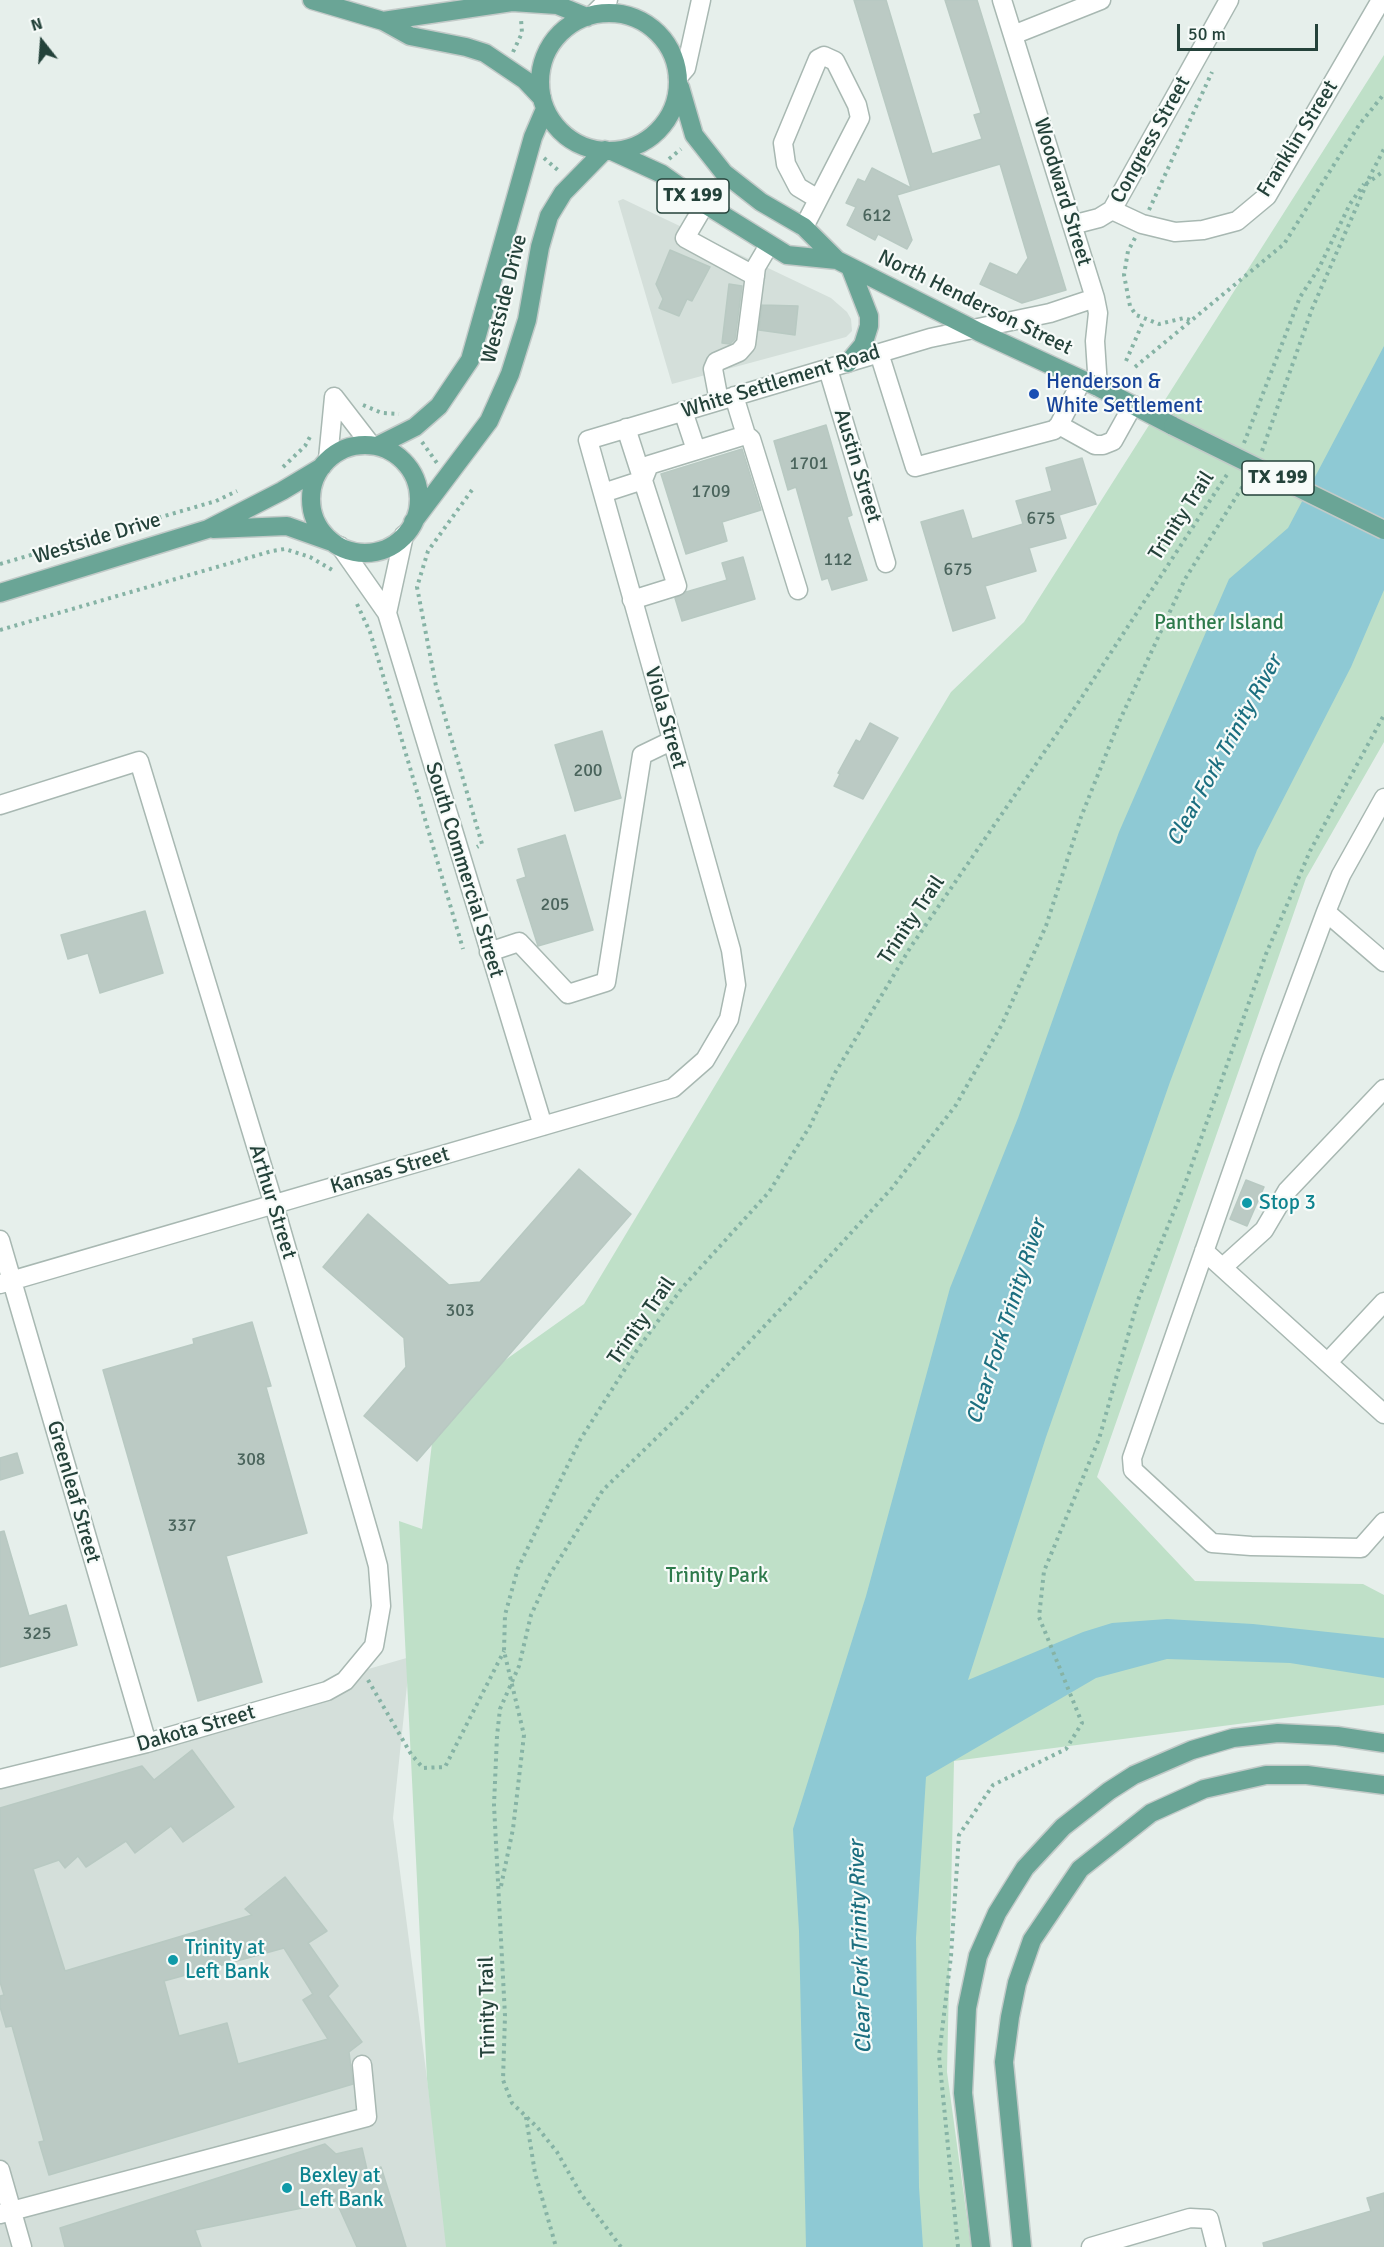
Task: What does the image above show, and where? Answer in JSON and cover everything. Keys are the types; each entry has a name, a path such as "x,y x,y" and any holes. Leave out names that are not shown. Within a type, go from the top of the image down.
{"main road":[{"path":"312,0 383,21 410,36 466,46 485,53 525,80 564,134 583,146 610,151 648,138 665,122 679,82 672,54 659,34 640,20 618,13 590,16 562,30 550,45 540,76 543,104"},
{"path":"383,21 512,2 557,5 590,16"},
{"name":"North Henderson Street","path":"679,82 694,135 724,173 761,202 804,227 844,263 1384,530"},
{"name":"Westside Drive","path":"374,446 415,427 439,406 470,360 543,104"},
{"name":"North Henderson Street","path":"610,151 644,163 787,255 844,263"},
{"name":"Westside Drive","path":"409,529 489,421 510,374 526,320 540,247 549,216 563,193 610,151"},
{"path":"844,263 868,316 869,326 862,345 848,363"},
{"path":"356,445 374,446 390,451 404,461 414,476 419,492 409,529 389,547 374,552 359,552 336,544 315,519 311,504 312,488 325,463 340,451 356,445"},
{"name":"Westside Drive","path":"0,593 208,529 282,491 325,463"},
{"name":"Westside Drive","path":"208,529 287,526 336,544"},
{"path":"981,2247 963,2093 967,2008 978,1956 997,1913 1025,1868 1063,1827 1109,1791 1134,1775 1192,1750 1233,1738 1278,1733 1337,1736 1384,1743"},
{"path":"1022,2247 1004,2062 1010,2016 1017,1983 1032,1940 1080,1869 1151,1813 1204,1789 1266,1775 1307,1775 1384,1785"}],"street":[{"path":"590,16 608,0"},
{"path":"679,82 686,68 701,0"},
{"name":"Woodward Street","path":"1002,0 1095,298 1098,313 1090,383"},
{"path":"1013,35 1101,0"},
{"name":"Congress Street","path":"1072,225 1099,218 1112,210 1229,0"},
{"name":"Franklin Street","path":"1112,210 1143,224 1174,232 1203,230 1237,221 1267,196 1381,0"},
{"path":"804,227 860,118 857,105 835,61 824,56 818,59 783,142 786,164 798,187 818,199"},
{"path":"705,204 685,238 755,276"},
{"path":"769,245 756,267 746,344 740,352 716,363 713,369 746,435 752,439 798,590"},
{"path":"976,330 1050,314 1095,298"},
{"name":"White Settlement Road","path":"588,440 930,338 976,330"},
{"path":"879,353 915,467 1054,430 1090,383"},
{"name":"Austin Street","path":"828,369 886,563"},
{"path":"325,463 334,396 374,446"},
{"path":"1059,425 1095,445 1103,445 1113,441 1133,405"},
{"path":"684,411 696,450"},
{"path":"626,428 677,586 632,600"},
{"path":"643,480 649,465 746,435"},
{"name":"Viola Street","path":"588,440 731,950 735,984 733,997"},
{"path":"603,493 643,480"},
{"name":"South Commercial Street","path":"387,613 409,529"},
{"name":"South Commercial Street","path":"336,544 387,613 543,1126"},
{"path":"489,952 519,942 568,994 606,982 642,755 671,741"},
{"name":"Arthur Street","path":"0,805 139,761 274,1205 378,1566 381,1606 374,1646"},
{"path":"1384,800 1341,875 1326,912 1132,1458 1132,1470 1212,1543 1361,1548 1384,1522"},
{"path":"1326,912 1384,962"},
{"name":"Kansas Street","path":"5,1283 673,1088 705,1060 729,1019 733,997"},
{"path":"1223,1267 1264,1230 1287,1191 1384,1089"},
{"name":"Greenleaf Street","path":"0,1239 5,1283 147,1743"},
{"path":"1204,1251 1384,1414"},
{"path":"1328,1362 1384,1302"},
{"name":"Dakota Street","path":"0,1779 147,1743 327,1691 345,1681 374,1646"},
{"path":"6,2212 367,2117 362,2065"},
{"path":"0,2170 6,2212 22,2247"},
{"path":"1091,2247 1148,2239 1190,2218 1209,2219 1216,2247"}],"path":[{"path":"512,54 522,33 521,16"},
{"path":"1194,321 1184,318 1159,324 1144,320 1130,306 1125,287 1128,251 1143,224 1215,64"},
{"path":"1135,367 1194,321 1284,244 1359,125 1384,94"},
{"path":"665,165 670,157 681,149"},
{"path":"1261,455 1312,309 1384,149"},
{"path":"538,156 549,161 560,172"},
{"path":"1366,185 1384,171"},
{"path":"1243,447 1300,297 1319,268 1350,204 1370,176"},
{"path":"1126,361 1144,320"},
{"path":"359,403 382,413 401,414 408,411"},
{"path":"277,474 305,446 316,427"},
{"path":"421,438 434,460 445,469"},
{"name":"Trinity Trail","path":"500,1890 515,1818 524,1735 504,1651 505,1615 518,1568 580,1440 681,1288 769,1192 810,1126 835,1073 910,948 1080,700 1232,467"},
{"name":"Trinity Trail","path":"621,2247 581,2194 557,2152 512,2103 503,2080 505,2016 494,1805 497,1736 500,1709 512,1681 531,1615 550,1574 603,1490 682,1413 808,1280 892,1188 956,1105 1002,1024 1046,926 1082,817 1119,722 1185,579 1250,476"},
{"path":"0,564 216,501 246,487"},
{"path":"460,856 483,844 436,686 417,586 428,551 472,490"},
{"path":"0,630 285,549 310,557 333,570 340,579"},
{"path":"354,597 370,632 463,948"},
{"path":"1074,1700 1040,1617 1044,1571 1100,1439 1138,1300 1185,1184 1266,954 1310,851 1384,715"},
{"path":"360,1665 411,1754 423,1768 445,1767 504,1651"},
{"name":"Trinity Trail","path":"526,2116 535,2173 556,2247"}],"shaded area":[{"path":"623,199 831,298 847,312 851,319 852,331 846,337 672,384 618,201"},
{"path":"410,1657 393,1818 449,2247 0,2247 0,1775"}],"green space":[{"name":"Trinity Park","path":"1384,55 1384,742 1306,878 1097,1477 1195,1581 1363,1584 1384,1595 1384,1705 954,1761 947,2072 971,2247 446,2247 427,2079 399,1521 422,1529 432,1443 501,1363 584,1304 951,692 1024,622"}],"water":[{"name":"Clear Fork Trinity River","path":"1384,346 1384,590 1351,667 1257,850 1170,1082 1046,1437 968,1680 1083,1632 1112,1623 1167,1619 1253,1624 1384,1638 1384,1678 1290,1663 1167,1659 1096,1678 926,1777 916,1938 919,2187 923,2247 806,2247 799,1931 793,1829 866,1596 950,1288 1018,1118 1119,832 1229,579 1288,528"}],"building":[{"path":"854,0 886,0 932,154 982,139 974,115 981,113 945,0 977,0 1066,290 1022,303 980,284 990,263 1017,275 1028,258 1000,164 897,195 912,240 907,249 878,234 875,240 847,225 856,207 846,203 858,179 865,182 872,168 911,188"},
{"path":"670,250 710,267 692,301 687,299 679,316 659,308 663,299 656,284"},
{"path":"729,284 742,286 735,339 730,344 722,343"},
{"path":"762,305 798,306 795,335 759,330"},
{"path":"826,425 852,515 847,517 867,580 832,590 828,578 822,580 796,487 788,490 774,441"},
{"path":"742,449 761,510 722,522 727,541 686,554 661,474"},
{"path":"1082,458 1096,504 1059,515 1066,538 1029,548 1036,571 985,586 995,618 953,631 921,522 963,510 972,539 1023,524 1016,501 1052,491 1046,468"},
{"path":"743,557 755,599 682,621 675,598 686,592 727,580 722,563"},
{"path":"870,723 898,738 863,799 834,786 840,774 838,773 856,740 860,742"},
{"path":"602,731 621,798 575,811 555,745"},
{"path":"565,835 593,930 538,946 517,880 526,877 518,849"},
{"path":"145,911 163,973 100,993 88,953 68,959 61,935"},
{"path":"579,1169 631,1214 417,1461 364,1416 406,1367 404,1338 323,1267 368,1214 449,1285 480,1282"},
{"name":"Stop 3","path":"1246,1180 1264,1187 1247,1226 1230,1219"},
{"path":"252,1322 271,1386 266,1387 307,1533 226,1556 262,1682 198,1701 103,1370 194,1344 193,1339"},
{"path":"17,1453 23,1473 0,1480 0,1458"},
{"path":"4,1531 29,1616 66,1605 77,1645 0,1667 0,1532"},
{"name":"Trinity at Left Bank","path":"192,1750 234,1807 183,1842 171,1826 135,1853 126,1841 86,1867 78,1856 65,1868 59,1860 33,1869 65,1971 252,1915 245,1909 285,1877 327,1931 308,1943 338,1986 328,1996 362,2042 349,2052 353,2084 49,2175 39,2142 44,2141 12,2026 6,2027 0,2007 0,1996 4,1995 0,1982 0,1808 142,1766 154,1780","holes":["284,1948 313,1994 303,2000 328,2039 238,2064 227,2023 179,2036 164,1981"]},
{"name":"Bexley at Left Bank","path":"325,2144 336,2154 362,2148 368,2174 381,2167 406,2247 357,2247 336,2201 195,2230 201,2247 65,2247 60,2228"},
{"path":"1384,2193 1384,2247 1264,2247 1263,2243 1371,2211 1367,2198"}],"place":[{"name":"Henderson & White Settlement","path":"1034,394"},
{"name":"Stop 3","path":"1247,1203"},
{"name":"Trinity at Left Bank","path":"173,1960"},
{"name":"Bexley at Left Bank","path":"287,2188"}],"park label":[{"name":"Panther Island","path":"1219,623"}]}
